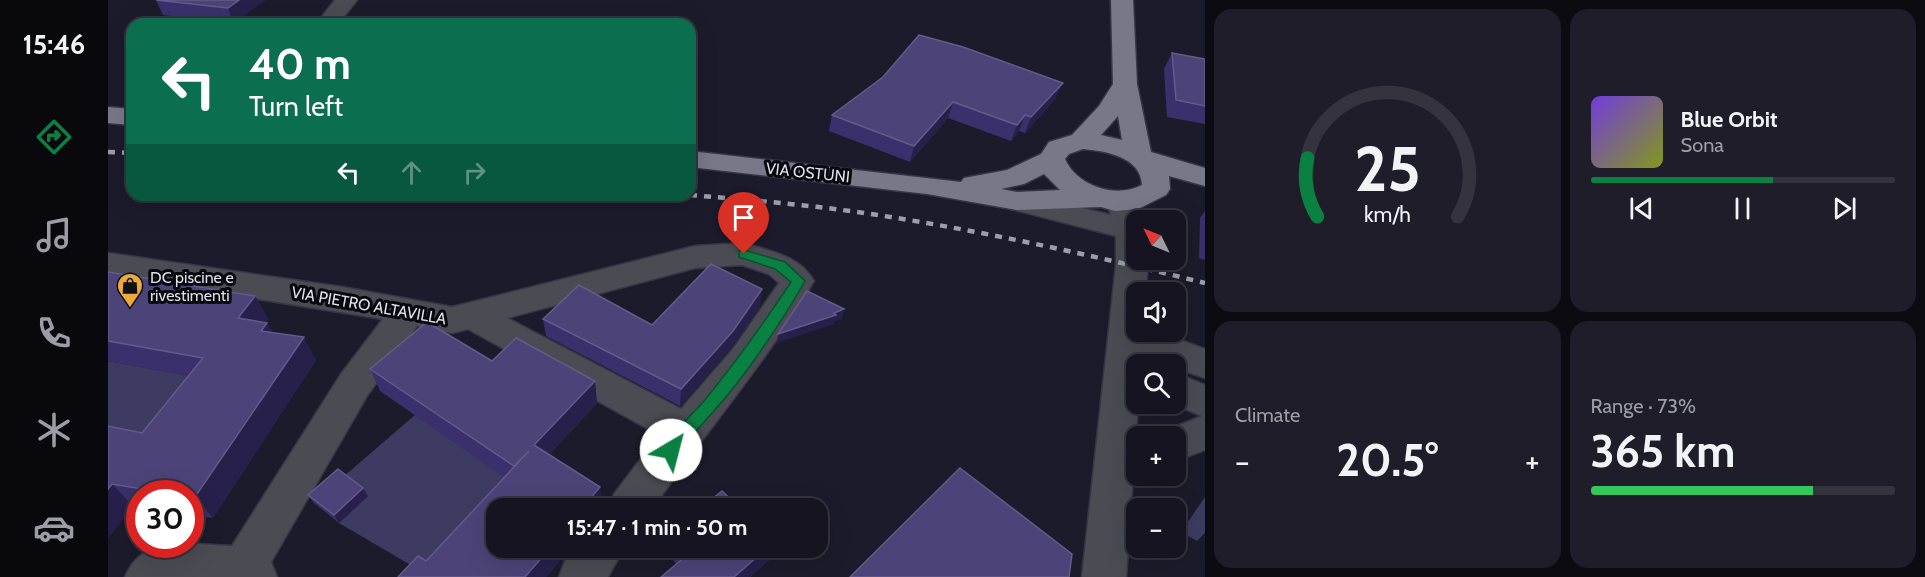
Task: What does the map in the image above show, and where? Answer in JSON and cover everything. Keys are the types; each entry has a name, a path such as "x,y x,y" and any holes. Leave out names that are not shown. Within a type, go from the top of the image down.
{"main road":[{"path":"1122,0 1125,84 1141,158 1157,180 1156,189"},
{"path":"1082,141 1109,110 1125,84"},
{"path":"108,115 126,116"},
{"path":"1117,210 1065,181 1057,174 1051,160 1053,152 1060,146 1082,141 1117,146 1141,158 1205,177"},
{"name":"VIA OSTUNI","path":"696,160 927,185"},
{"path":"927,185 984,184 1014,178 1051,160"},
{"path":"927,185 1017,201 1117,210 1144,198 1156,189 1205,187"}],"street":[{"path":"332,18 346,0"},
{"path":"1017,201 1117,210 1132,265 1130,282"},
{"name":"VIA PIETRO ALTAVILLA","path":"108,264 452,320 696,257 744,254 780,266 798,281 774,319 714,399 685,430"},
{"path":"147,577 161,565 249,572 354,385 408,312"},
{"path":"472,315 685,430 636,498"},
{"path":"1104,577 1125,484 1126,333"},
{"path":"1149,342 1205,364"},
{"path":"1186,393 1205,402"},
{"path":"1186,440 1205,432"},
{"path":"581,577 595,558"}],"shaded area":[{"path":"108,361 219,381 161,456 108,445"},
{"path":"415,415 520,487 509,498 486,498 486,521 431,577 339,523 368,496 343,477"},
{"path":"1205,497 1205,533 1197,541 1186,535 1186,525"}],"building":[{"path":"156,0 239,0 228,8"},
{"path":"919,35 963,47 1063,83 1031,117 1025,115 1017,125 953,102 914,146 832,115 883,77"},
{"path":"1172,53 1205,59 1205,106 1176,100"},
{"path":"711,264 762,289 733,331 681,389 543,319 579,285 652,325"},
{"path":"108,272 255,296 238,318 267,323 261,331 304,337 204,484 204,480 126,480 126,486 112,484 108,489 108,426 142,433 203,358 108,341"},
{"path":"807,291 844,309 834,313 836,315 778,334"},
{"path":"427,322 492,361 516,338 595,381 534,445 600,487 591,498 486,498 486,558 541,558 525,577 398,577 418,556 426,561 529,451 514,466 370,369"},
{"path":"960,468 1072,554 1069,577 850,577"},
{"path":"338,469 363,488 334,515 308,495"},
{"path":"722,491 729,498 713,498"},
{"path":"684,558 756,558 734,577 661,577"}],"railway":[{"path":"108,152 126,153"},
{"path":"696,196 826,208 955,228 1205,283"}],"place":[{"name":"DC piscine e rivestimenti","path":"130,309"}],"route":[{"path":"671,450 685,430 708,408 774,319 798,281 780,266 744,254"}]}
